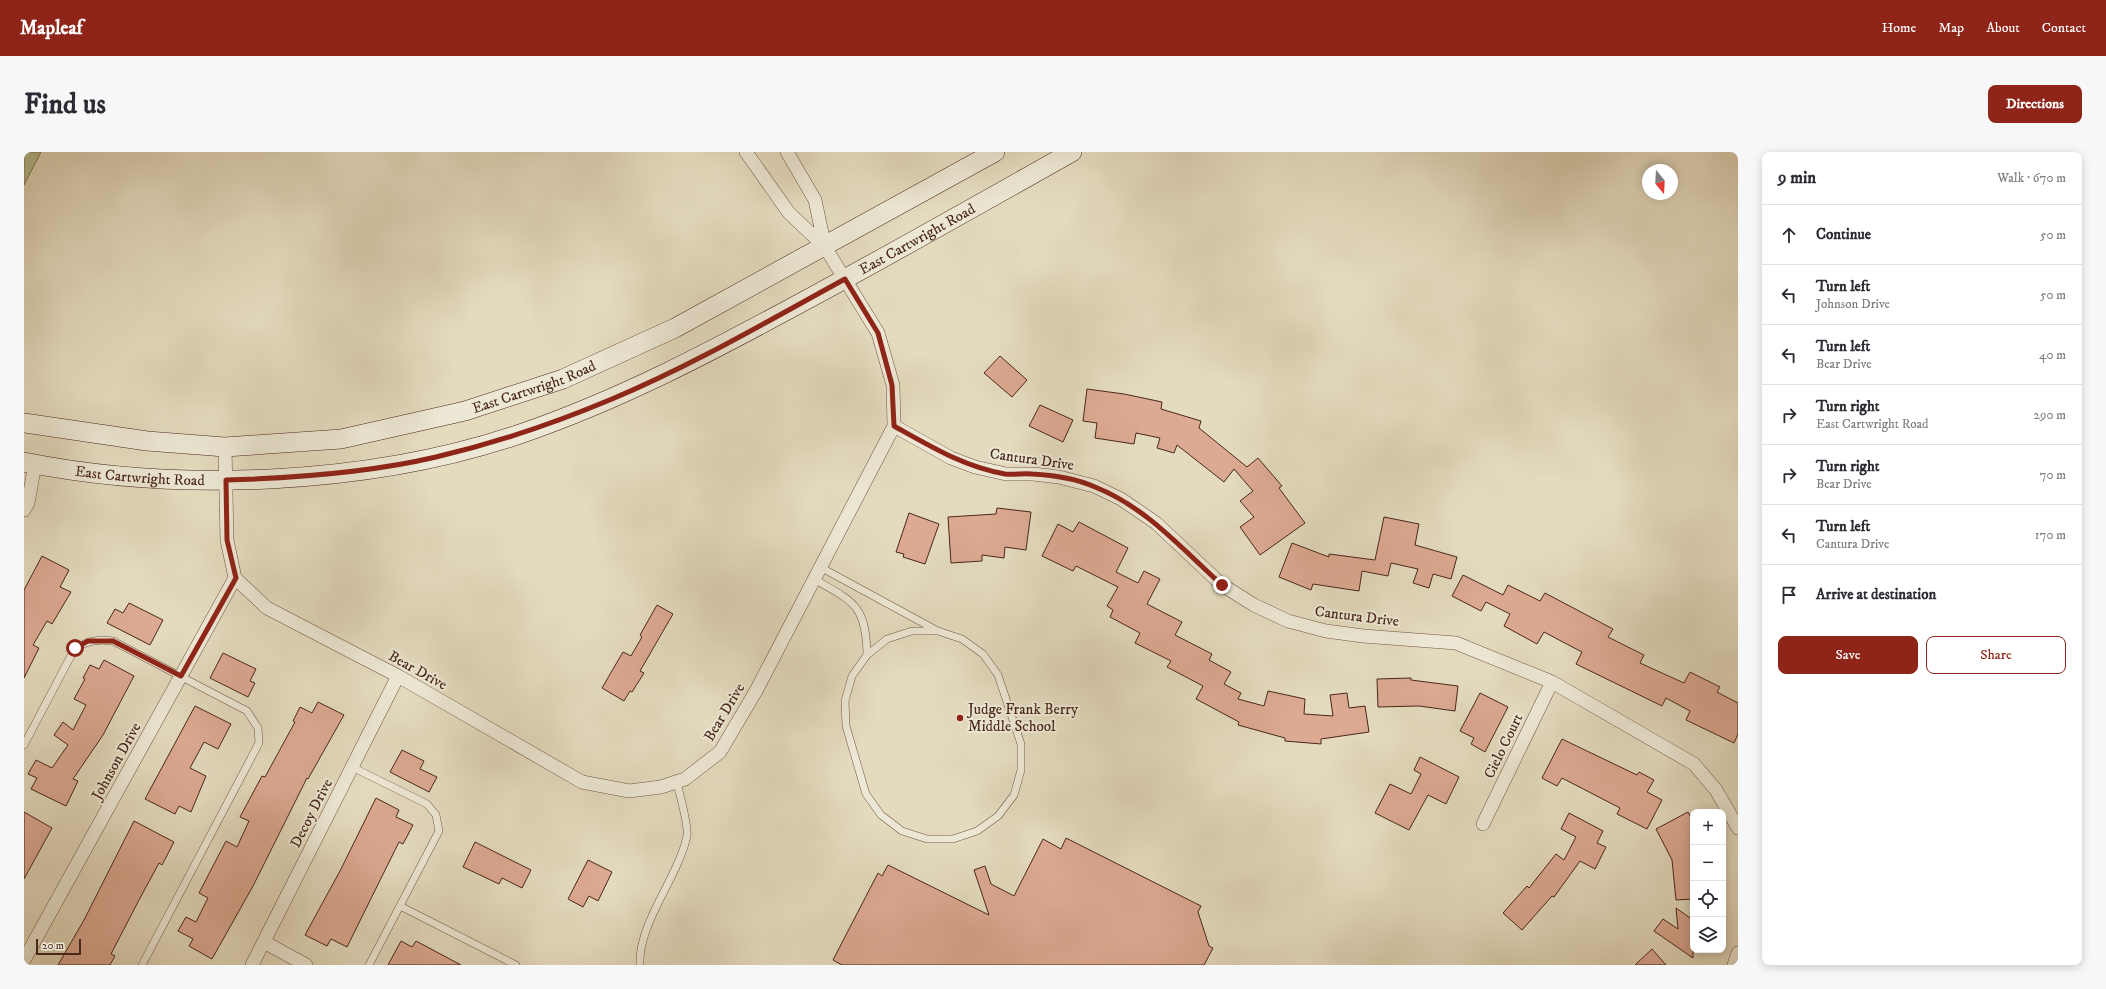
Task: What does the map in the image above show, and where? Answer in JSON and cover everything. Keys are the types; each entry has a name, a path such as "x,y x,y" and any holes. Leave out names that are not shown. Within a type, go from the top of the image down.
{"main road":[{"name":"East Cartwright Road","path":"24,423 147,441 225,447 340,439 465,411 563,379 675,328 825,247 995,152"},
{"name":"East Cartwright Road","path":"30,463 144,479 267,479 354,471 435,457 518,434 612,399 699,358 845,279 1072,152"}],"street":[{"path":"746,152 789,213 825,247 878,333 892,385 894,426"},
{"path":"787,152 815,200 825,247"},
{"name":"Bear Drive","path":"236,578 267,608 398,676 582,782 629,792 661,787 685,779 720,752 756,691 894,426"},
{"name":"Cantura Drive","path":"894,426 951,458 975,467 1006,474 1033,474 1059,478 1094,486 1121,499 1156,523 1222,585 1254,605 1288,621 1333,632 1456,642 1552,682 1694,764 1716,790 1738,828"},
{"path":"225,447 227,540 236,578"},
{"path":"24,510 28,503 30,463"},
{"name":"Johnson Drive","path":"24,960 236,578"},
{"name":"Decoy Drive","path":"252,965 398,676"},
{"name":"Cielo Court","path":"1483,824 1552,682"},
{"path":"264,942 306,965"},
{"path":"1734,965 1738,953"}],"lane":[{"path":"820,567 938,631 962,639 983,654 998,675 1021,744 1022,770 1014,795 998,816 978,831 953,839 927,839 902,831 881,816 866,794 846,726 845,701 852,676 867,655 887,640 912,631 938,631"},
{"path":"814,579 848,599 859,612 864,623 867,655"},
{"path":"24,745 75,648 88,641 113,641 247,711 258,728 259,743 142,965"},
{"path":"352,767 427,804 436,815 439,831 369,965"},
{"path":"640,965 639,956 643,939 682,851 687,834 677,782"},
{"path":"400,906 516,965"}],"green space":[{"path":"24,152 41,152 24,185"}],"building":[{"path":"1000,356 1027,380 1012,397 984,373"},
{"path":"1087,389 1124,394 1162,402 1161,409 1201,421 1199,428 1247,467 1258,458 1282,486 1279,488 1305,523 1260,555 1240,527 1254,517 1240,501 1253,491 1234,469 1224,482 1177,445 1174,453 1157,448 1160,438 1136,433 1134,444 1095,438 1097,423 1083,421"},
{"path":"1040,405 1073,420 1063,442 1029,426"},
{"path":"997,508 1031,512 1026,550 1005,547 1004,558 982,555 982,561 951,563 948,517 996,514"},
{"path":"909,513 939,524 925,564 903,557 904,554 896,552"},
{"path":"1384,517 1419,524 1415,545 1457,557 1451,579 1433,574 1429,588 1413,583 1418,569 1391,563 1388,576 1362,571 1359,591 1313,584 1311,590 1279,577 1292,543 1329,557 1329,554 1375,560"},
{"path":"1079,522 1128,548 1116,572 1138,583 1144,571 1160,579 1147,604 1182,622 1175,635 1212,654 1209,660 1231,672 1224,684 1241,693 1238,699 1264,706 1268,691 1305,699 1304,714 1333,716 1330,695 1347,693 1349,708 1365,706 1369,732 1321,739 1321,744 1285,741 1285,738 1238,725 1239,722 1196,699 1203,686 1167,667 1171,661 1135,643 1140,633 1110,617 1113,610 1107,606 1118,587 1076,566 1073,571 1042,556 1058,524 1073,532"},
{"path":"42,556 69,570 60,587 71,592 52,624 47,621 33,645 39,648 24,678 24,590"},
{"path":"1463,575 1503,595 1508,585 1540,601 1545,593 1613,629 1608,637 1644,655 1640,663 1684,683 1690,672 1720,687 1717,692 1738,703 1738,734 1734,743 1686,720 1690,711 1666,698 1662,706 1576,664 1582,652 1544,632 1537,644 1504,626 1510,614 1486,602 1481,611 1452,596"},
{"path":"129,603 163,620 150,645 107,623 115,609 123,613"},
{"path":"657,605 673,614 640,671 644,673 632,692 630,691 624,701 602,688 623,652 631,656 642,637 640,635"},
{"path":"223,653 256,669 250,681 255,683 248,697 210,678"},
{"path":"104,660 134,676 103,735 73,779 78,781 66,806 31,789 37,778 28,774 36,760 52,768 68,745 54,735 63,722 73,730 86,705 74,699 85,679 83,678 90,665 99,669"},
{"path":"1411,678 1411,680 1458,686 1455,711 1419,706 1378,707 1377,679"},
{"path":"1480,693 1508,707 1485,752 1471,744 1474,738 1460,731"},
{"path":"318,702 344,715 308,779 307,778 253,886 212,959 189,946 193,939 178,931 186,917 196,922 208,898 199,893 226,841 237,847 249,821 240,817 262,776 265,777 295,722 293,721 300,707 312,713"},
{"path":"195,706 231,724 218,749 204,742 190,768 206,776 191,812 179,806 175,814 145,799"},
{"path":"1562,739 1637,775 1639,772 1654,780 1647,792 1662,800 1647,829 1617,814 1620,808 1562,778 1557,786 1542,778"},
{"path":"402,750 424,761 420,769 437,777 429,792 390,772"},
{"path":"1420,757 1459,777 1446,804 1428,795 1409,830 1375,813 1390,784 1411,794 1421,774 1414,770"},
{"path":"376,798 399,810 396,817 413,825 403,844 399,842 347,947 331,939 327,946 305,935 341,869"},
{"path":"24,812 52,828 24,879"},
{"path":"1688,812 1690,816 1690,899 1676,900 1672,860 1656,829"},
{"path":"1569,813 1603,831 1597,843 1606,847 1595,869 1580,861 1554,897 1552,896 1522,930 1503,913 1527,886 1529,888 1556,854 1564,860 1576,837 1561,829"},
{"path":"134,821 174,842 162,865 159,863 111,954 115,956 110,965 58,965 84,920"},
{"path":"1066,838 1201,906 1198,912 1209,946 1213,948 1204,965 842,965 833,960 878,873 882,876 888,865 989,915 974,870 985,866 991,884 1014,896 1043,839 1061,849"},
{"path":"475,842 531,870 522,888 502,878 499,884 463,867"},
{"path":"588,860 612,872 598,901 589,896 583,907 568,899"},
{"path":"1676,908 1690,918 1690,953 1693,953 1693,958 1654,931 1663,919 1678,929"},
{"path":"401,941 412,947 416,941 461,965 388,965"},
{"path":"1652,949 1666,965 1635,965"}],"place":[{"name":"Judge Frank Berry Middle School","path":"960,718"}],"route":[{"path":"75,648 88,641 113,641 181,676 236,578 227,540 226,480 267,479 354,471 435,457 518,434 612,399 699,358 845,279 878,333 892,385 894,426 951,458 975,467 1006,474 1033,474 1059,478 1094,486 1121,499 1156,523 1222,585"}]}
